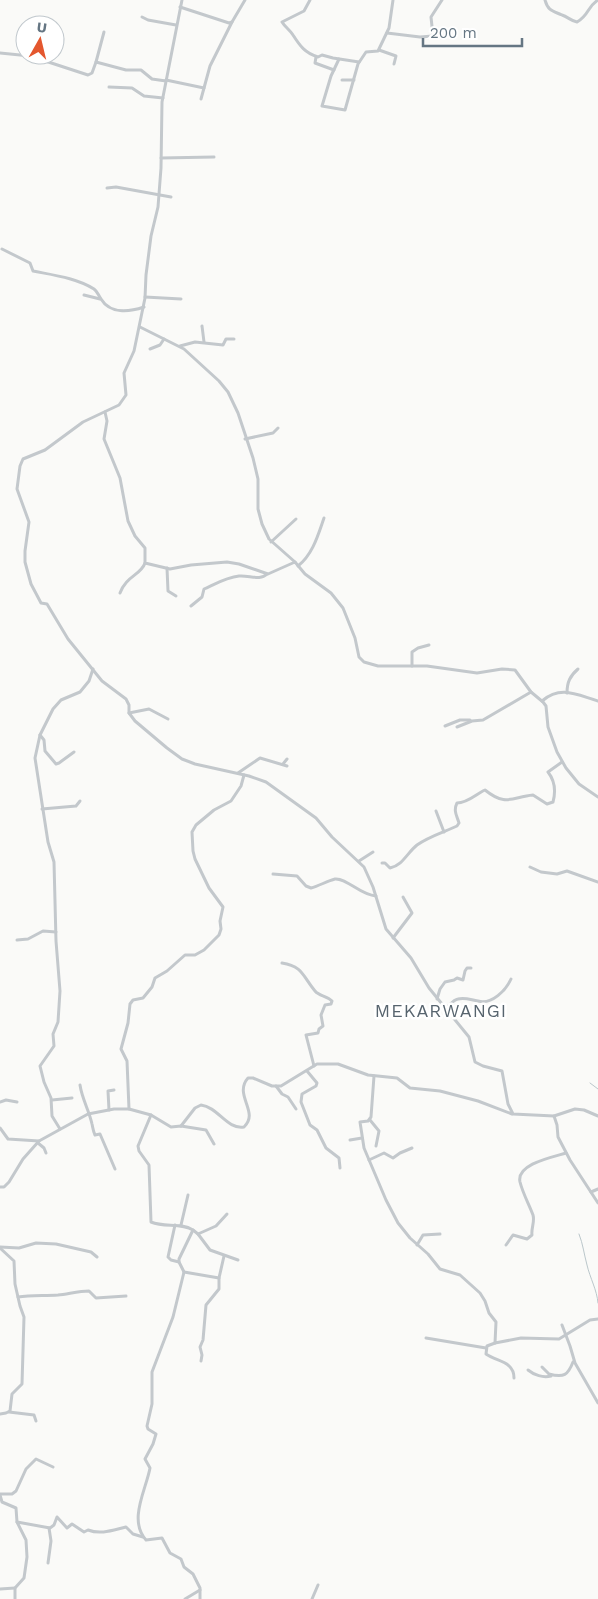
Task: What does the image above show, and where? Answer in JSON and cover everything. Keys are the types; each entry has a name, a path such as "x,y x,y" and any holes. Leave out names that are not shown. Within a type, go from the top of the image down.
{"street":[{"path":"182,0 166,81 162,112 162,158 158,207 146,275 144,307 134,353 124,373 126,395 119,405 76,427 45,450 23,459 20,466 17,489 21,502 28,514 29,522 25,556 26,567 41,603 47,604 65,634 106,684 126,699 130,705 129,714 135,721 182,759 195,764 262,780 316,818 332,837 359,861 364,867 376,896 384,923 437,999 468,1037 476,1063 502,1071 508,1104 513,1114"},
{"path":"201,99 210,66 245,0"},
{"path":"310,0 305,10 282,23 303,50 316,56 322,54 359,62"},
{"path":"379,50 389,28 393,0"},
{"path":"387,33 420,37 434,36 431,17 442,0"},
{"path":"545,0 547,7 552,12 564,15 570,20 577,22 586,16 590,6 598,0"},
{"path":"180,7 227,23 232,22"},
{"path":"142,17 176,26"},
{"path":"0,53 30,56 88,75 92,72 96,62 104,32"},
{"path":"339,59 322,106 346,110 359,62 366,52 379,50 396,56 394,64"},
{"path":"316,56 315,64 334,70"},
{"path":"96,62 126,70 141,70 152,79 204,88"},
{"path":"342,80 354,80"},
{"path":"109,87 132,88 144,96 164,98"},
{"path":"162,158 214,157"},
{"path":"108,188 115,187 171,197"},
{"path":"2,249 30,263 33,271 72,280 94,289 108,306 118,310 130,311 144,307"},
{"path":"84,295 101,299"},
{"path":"145,296 181,299"},
{"path":"202,326 204,342"},
{"path":"140,327 180,346 199,361 228,392 238,413 245,439 253,458 258,480 258,509 262,524 271,542 295,562 305,574 331,593 346,612 356,638 359,657 364,662 378,666 427,666 477,673 512,669 531,692 546,706 548,727 562,762 579,784 598,797"},
{"path":"150,349 160,345 164,339"},
{"path":"180,346 188,343 204,342 223,344 226,339 234,339"},
{"path":"105,412 107,421 104,440 120,478 128,521 135,536 145,548 144,567 124,584 120,593"},
{"path":"245,439 273,433 278,428"},
{"path":"298,566 313,547 324,518"},
{"path":"271,542 296,520"},
{"path":"145,563 167,568 227,562 268,574"},
{"path":"191,606 202,597 204,589 220,581 238,576 263,578 295,562"},
{"path":"167,568 168,591 176,596"},
{"path":"412,666 412,652 429,645"},
{"path":"60,1129 52,1116 52,1100 40,1066 54,1046 53,1034 58,1022 60,991 54,862 42,809 35,764 36,750 40,735 53,709 63,698 80,692 89,681 93,669"},
{"path":"567,693 567,684 570,677 578,669"},
{"path":"445,726 460,720 483,720 531,692"},
{"path":"541,701 553,692 567,693 598,701"},
{"path":"129,714 149,709 168,719"},
{"path":"457,727 472,721"},
{"path":"40,735 44,740 45,751 56,764 74,752"},
{"path":"238,774 260,758 285,765 287,759"},
{"path":"382,862 389,868 393,867 405,859 418,845 457,826 459,823 455,813 457,803 471,799 484,790 502,800 510,801 533,795 547,804 553,802 555,794 552,778 548,772 562,762"},
{"path":"129,1108 127,1062 121,1049 128,1023 130,1002 143,998 152,987 155,978 185,955 195,955 206,948 221,931 222,906 209,888 195,859 192,832 196,825 214,810 231,802 241,786 244,775"},
{"path":"42,809 76,806 80,801"},
{"path":"436,811 444,832"},
{"path":"359,861 373,852"},
{"path":"530,868 541,872 557,874 566,871 598,882"},
{"path":"273,874 297,876 305,885 311,888 332,880 342,880 368,895 376,896"},
{"path":"393,938 412,913 403,897"},
{"path":"17,940 28,939 43,931 56,932"},
{"path":"282,963 294,966 306,976 316,992 332,1001 331,1004 325,1005 321,1014 323,1026 318,1029 318,1033 306,1035 314,1066"},
{"path":"437,999 440,988 446,981 457,978 463,980 465,971 467,968 471,968"},
{"path":"446,1008 461,998 480,1002 491,999 502,993 511,979"},
{"path":"181,1126 195,1108 201,1105 216,1111 227,1122 238,1128 244,1127 247,1125 249,1115 248,1106 242,1093 246,1080 250,1077 272,1086 286,1084 307,1070 321,1064 338,1064 374,1076 397,1078 410,1088 418,1090 430,1089 478,1100 513,1114 554,1116 575,1109 584,1110 598,1116"},
{"path":"307,1070 317,1083 316,1086 302,1094 301,1102 310,1125 317,1130 326,1148 338,1157 340,1168"},
{"path":"374,1076 370,1120 379,1131 376,1146"},
{"path":"80,1085 94,1134 100,1134 115,1169"},
{"path":"276,1086 282,1094 288,1096 296,1108"},
{"path":"109,1110 108,1091 114,1090"},
{"path":"52,1100 72,1098"},
{"path":"0,1102 6,1100 16,1102"},
{"path":"0,1187 4,1187 9,1182 22,1160 38,1142 88,1114 129,1108 151,1115 170,1126 206,1130 214,1144"},
{"path":"151,1115 138,1146 139,1151 149,1164 151,1222 164,1225 181,1225 193,1230 210,1250 238,1260"},
{"path":"554,1116 558,1137 566,1153 598,1203"},
{"path":"370,1120 360,1122 362,1138 369,1160 398,1223 440,1269 460,1275 486,1301 490,1314 496,1322 495,1343"},
{"path":"0,1128 6,1138 38,1142 46,1153"},
{"path":"350,1140 362,1138"},
{"path":"369,1160 384,1153 394,1158 412,1148"},
{"path":"506,1245 513,1235 527,1239 532,1235 533,1217 522,1189 520,1176 524,1169 566,1153"},
{"path":"591,1192 598,1189"},
{"path":"181,1225 188,1195"},
{"path":"198,1234 216,1226 227,1214"},
{"path":"143,1538 138,1518 140,1503 150,1468 145,1459 154,1444 156,1434 147,1428 152,1404 152,1372 173,1317 184,1272 179,1262 168,1257 175,1226"},
{"path":"179,1262 193,1230"},
{"path":"417,1244 423,1235 440,1234"},
{"path":"0,1247 19,1248 36,1244 56,1244 90,1252 97,1257"},
{"path":"0,1247 14,1261 15,1284 24,1317 23,1380 21,1385 12,1394 9,1412"},
{"path":"201,1361 200,1346 203,1340 206,1305 218,1289 224,1256"},
{"path":"184,1272 219,1278"},
{"path":"18,1297 45,1294 56,1295 83,1291 89,1291 96,1298 126,1296"},
{"path":"426,1338 486,1348 495,1343 521,1338 554,1340 590,1320 598,1319"},
{"path":"562,1325 574,1361 598,1403"},
{"path":"486,1348 485,1352 487,1355 510,1365 514,1378"},
{"path":"528,1370 536,1375 548,1377 552,1375 565,1375 569,1372 574,1361"},
{"path":"542,1366 552,1375"},
{"path":"0,1414 9,1412 34,1415 36,1421"},
{"path":"15,1599 15,1588 24,1578 28,1557 26,1540 18,1522 16,1508 1,1502 0,1495 12,1494 16,1491 26,1469 36,1459 53,1466"},
{"path":"18,1522 49,1528 54,1525 57,1517 67,1528 72,1524 84,1532 88,1530 103,1532 126,1527 134,1534 148,1540 162,1538 170,1553 181,1559 184,1567 193,1574 200,1590 200,1599"},
{"path":"48,1563 51,1541 49,1528"},
{"path":"312,1599 318,1585"},
{"path":"0,1589 15,1588"},
{"path":"185,1599 200,1590"}],"waterway":[{"path":"590,1083 598,1089"},
{"path":"579,1234 598,1303"}],"district":[{"name":"MEKARWANGI","path":"441,1010"}]}
